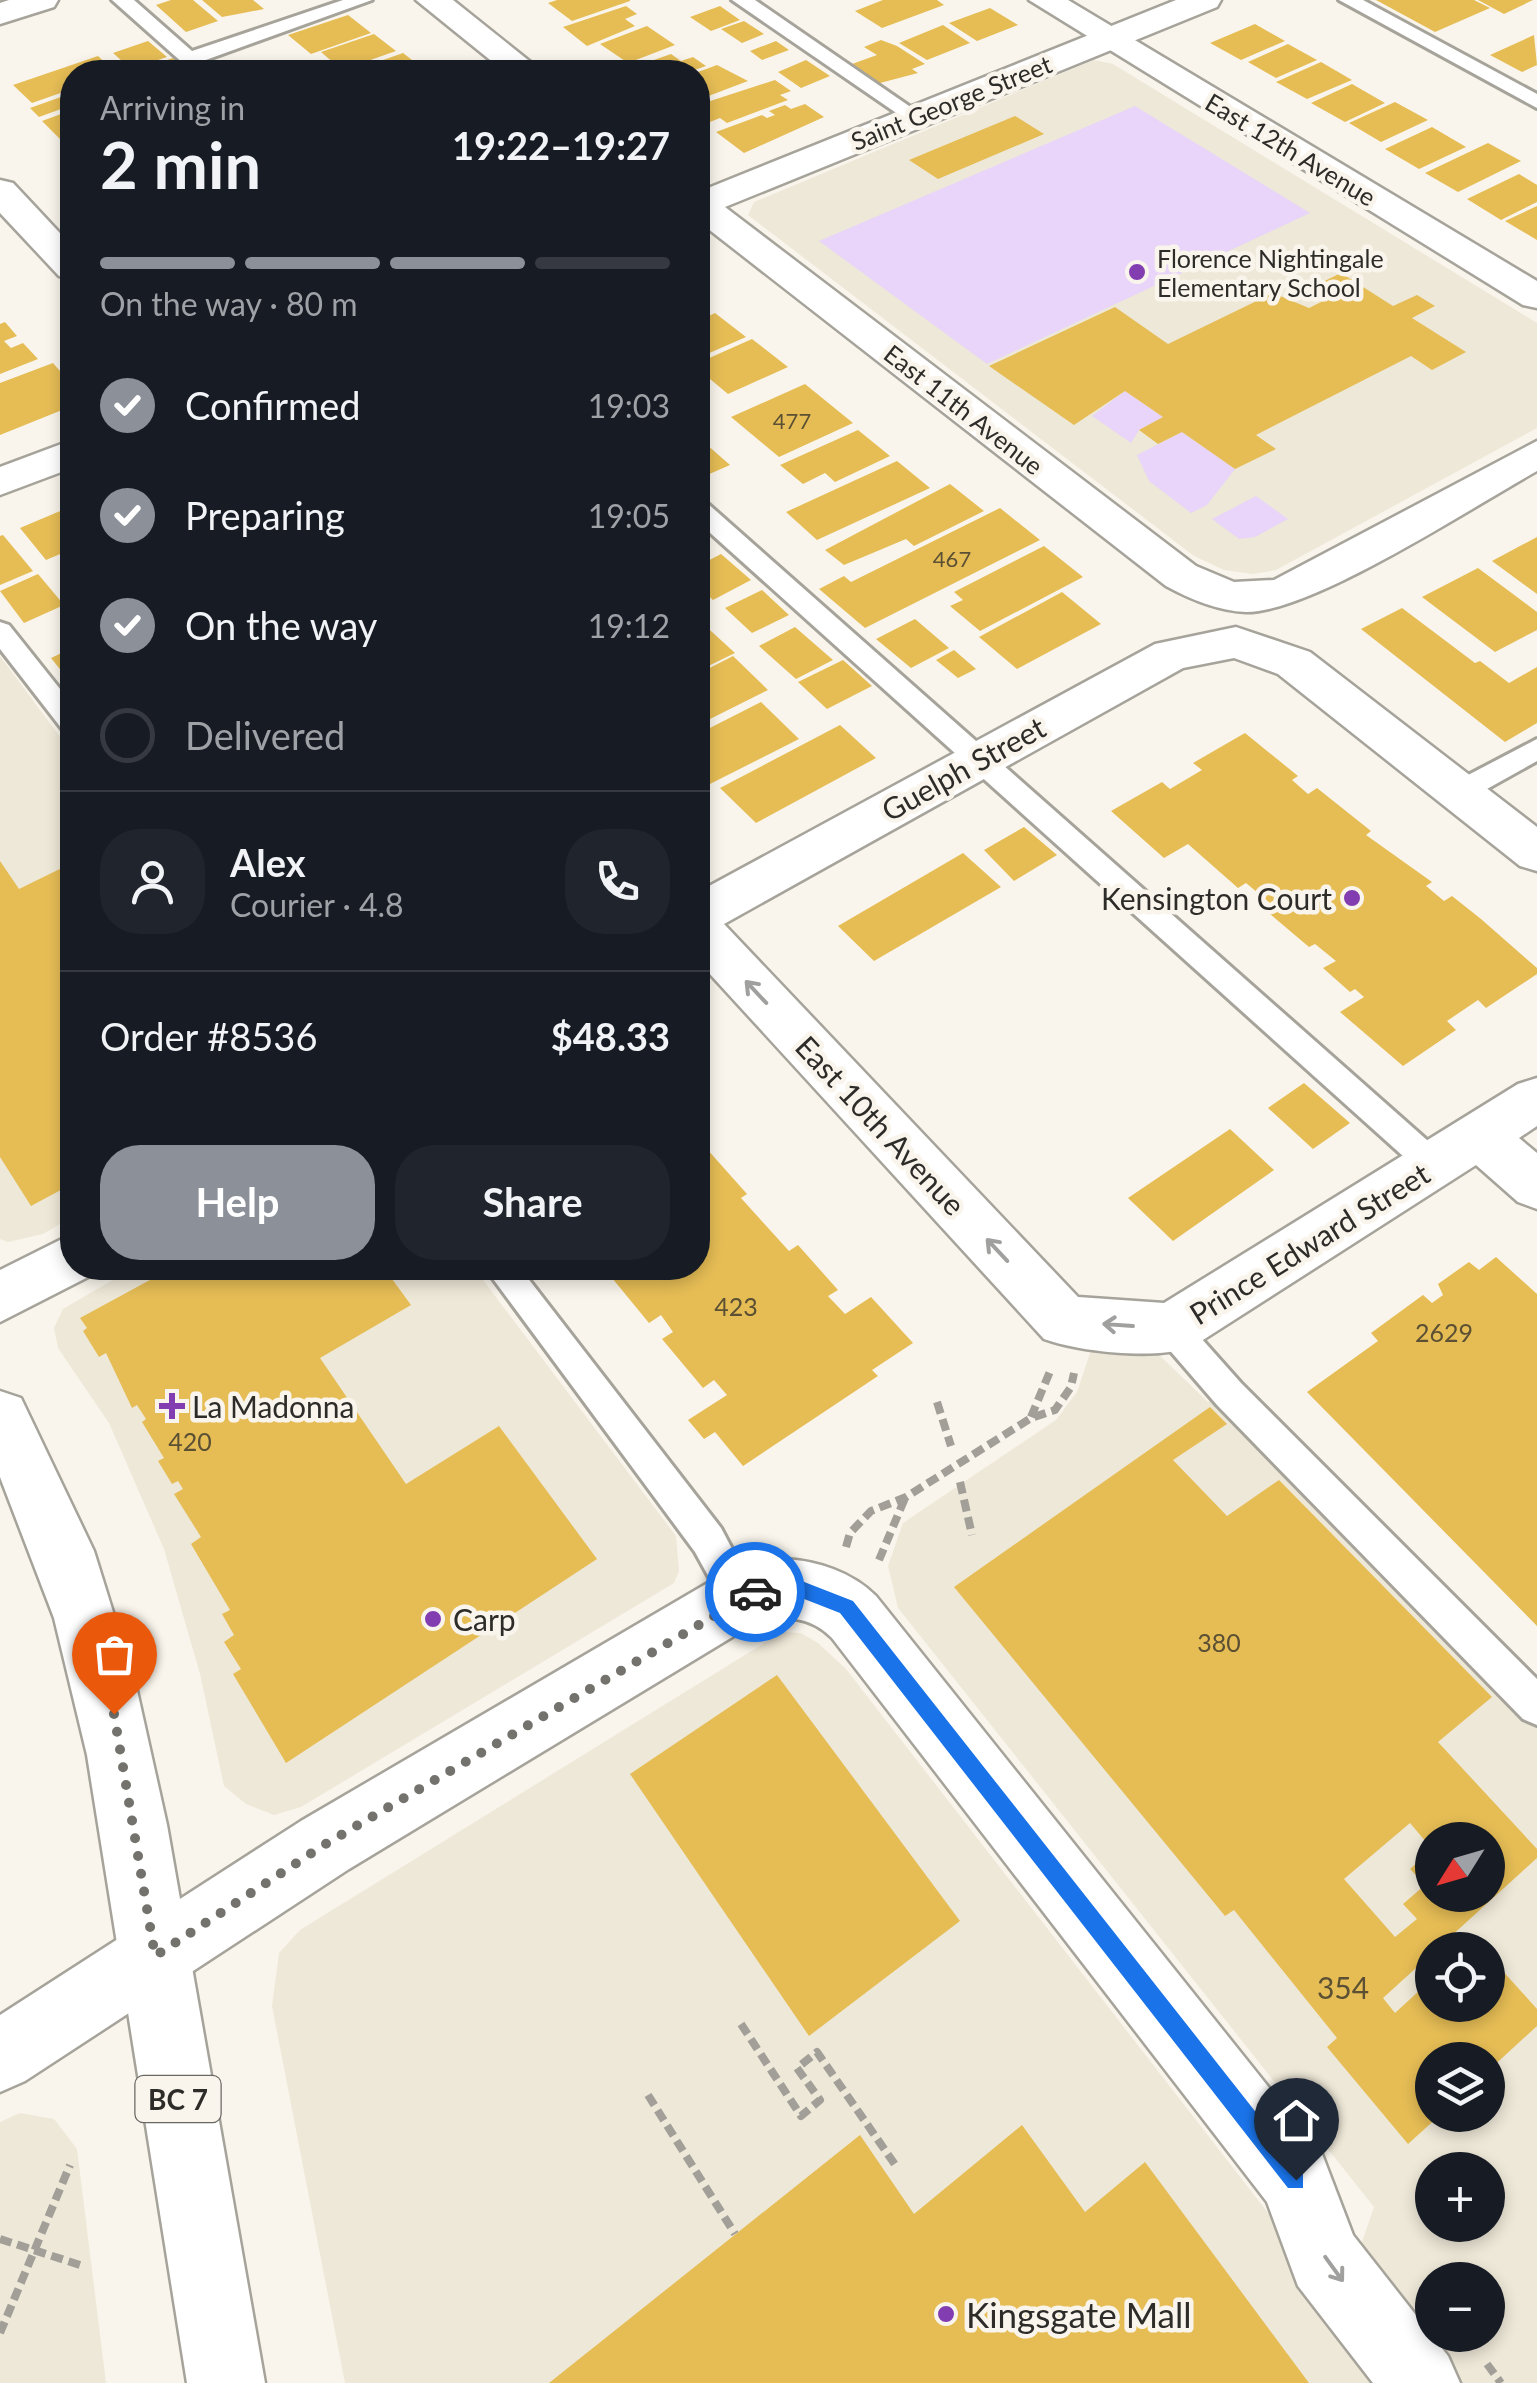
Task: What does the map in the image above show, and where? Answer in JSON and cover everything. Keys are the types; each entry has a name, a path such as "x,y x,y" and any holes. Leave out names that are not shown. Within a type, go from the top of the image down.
{"street":[{"path":"0,14 42,0"},
{"path":"432,0 510,60"},
{"name":"East 12th Avenue","path":"1045,0 1537,297"},
{"name":"Saint George Street","path":"710,200 1204,0"},
{"path":"0,191 60,255"},
{"name":"East 11th Avenue","path":"710,214 1181,576 1207,590 1237,620 1537,852"},
{"name":"Guelph Street","path":"710,907 1537,454"},
{"path":"0,482 60,458"},
{"name":"East 10th Avenue","path":"710,942 1064,1321"},
{"name":"Prince Edward Street","path":"1064,1321 1172,1328 1537,1099"},
{"path":"1456,1150 1537,1186"},
{"path":"0,1298 60,1265"},
{"name":"BC 7","path":"0,1417 67,1560 101,1661 142,1860 226,2383"},
{"path":"0,2056 324,1845 740,1598 762,1589 794,1587 846,1607 1296,2180 1325,2258 1421,2383"}],"lane":[{"path":"122,0 189,60"},
{"path":"211,60 362,0"},
{"path":"742,0 915,117"},
{"path":"1350,0 1537,102"},
{"path":"710,519 981,758 1456,1150"},
{"path":"0,632 60,707"},
{"path":"1459,792 1537,749"},
{"path":"510,1280 708,1540 740,1598"},
{"path":"1172,1328 1229,1394 1537,1706"}],"path":[{"path":"938,1402 951,1446"},
{"path":"846,1607 842,1563 850,1533 870,1511 906,1497 1030,1418"},
{"path":"960,1482 972,1535"},
{"path":"846,1607 874,1582 883,1547 906,1497"},
{"path":"741,2024 801,2116 820,2100 797,2068 817,2052 896,2166"},
{"path":"648,2096 735,2234"},
{"path":"0,2332 70,2165"},
{"path":"0,2239 84,2266"}],"shaded area":[{"name":"Florence Nightingale Elementary School","path":"1094,60 1113,64 1537,323 1537,428 1276,570 1253,574 1224,570 1194,556 748,215 754,202"},
{"path":"1135,106 1310,213 987,364 819,241"},
{"path":"1125,391 1163,417 1139,430 1131,443 1092,416"},
{"path":"1182,432 1235,469 1207,505 1191,513 1149,481 1137,455"},
{"path":"1256,496 1288,519 1255,537 1239,539 1212,519"},
{"path":"0,656 60,737 60,1224 43,1234 8,1242 0,1239"},
{"path":"113,1280 483,1280 676,1536 679,1571 674,1583 301,1807 274,1815 246,1804 224,1786 200,1674 164,1549 109,1423 58,1348 54,1328 63,1309"},
{"path":"1107,1343 1155,1351 1208,1402 1229,1394 1537,1706 1537,2383 1450,2383 1425,2352 1505,2352 1505,2262 1415,2262 1415,2339 1366,2277 1362,2242 1374,2207 898,1608 888,1566 903,1523 1056,1420 1077,1392 1091,1350"},
{"path":"782,1632 801,1633 846,1669 1400,2383 345,2383 272,2006 279,1953 300,1930"},
{"path":"20,2113 54,2119 77,2149 106,2383 0,2383 0,2122"}],"building":[{"path":"193,0 218,21 186,32 156,5"},
{"path":"202,0 253,0 264,9 222,17"},
{"path":"883,0 937,0 944,5 882,28 855,11"},
{"path":"1376,0 1474,0 1490,8 1435,32"},
{"path":"1478,0 1533,0 1504,14"},
{"path":"630,1 572,21 548,3"},
{"path":"626,6 637,14 625,19 635,26 587,46 563,27"},
{"path":"720,6 740,20 711,31 690,17"},
{"path":"990,8 1018,25 977,41 949,23"},
{"path":"348,15 371,33 311,54 288,35"},
{"path":"744,21 764,34 742,43 721,29"},
{"path":"1255,24 1285,41 1241,60 1210,43"},
{"path":"943,25 970,43 927,60 899,43"},
{"path":"647,26 675,45 636,60 624,60 600,44"},
{"path":"374,34 396,51 370,60 330,60 321,52"},
{"path":"1534,35 1537,65 1522,72 1490,55"},
{"path":"881,40 925,64 912,69 918,73 880,83 852,64 877,55 864,47"},
{"path":"148,41 167,57 121,60 113,53"},
{"path":"776,41 789,50 762,60 750,51"},
{"path":"1288,44 1317,60 1276,78 1248,62"},
{"path":"403,53 412,60 383,60"},
{"path":"671,54 680,60 654,60"},
{"path":"806,60 830,76 801,88 778,72"},
{"path":"1321,62 1352,80 1307,99 1276,82"},
{"path":"717,65 748,81 710,95 710,68"},
{"path":"60,69 60,93 32,103 13,85"},
{"path":"775,80 791,91 780,95 788,100 727,123 720,118 710,122 710,101"},
{"path":"1352,84 1385,103 1345,122 1311,103"},
{"path":"60,97 60,109 39,117 30,108"},
{"path":"1395,102 1428,120 1381,142 1349,123"},
{"path":"805,104 824,117 744,153 716,132 762,115 775,115 769,111 785,105 791,109"},
{"path":"60,114 60,139 42,121"},
{"path":"1015,116 1044,134 938,179 909,160"},
{"path":"1432,127 1466,147 1419,169 1385,149"},
{"path":"1488,143 1521,161 1458,192 1425,173"},
{"path":"1519,174 1537,185 1537,202 1501,220 1467,199"},
{"path":"1537,206 1537,240 1505,221"},
{"path":"1341,273 1393,306 1417,295 1435,306 1412,318 1466,352 1432,370 1411,356 1256,435 1276,449 1235,469 1182,432 1158,444 1139,430 1163,417 1125,391 1074,425 989,366 1115,307 1168,344 1273,293 1309,308 1323,301 1306,290"},
{"path":"715,313 746,337 710,353 710,315"},
{"path":"5,322 17,336 4,341 11,348 23,343 38,359 0,374 0,324"},
{"path":"752,339 788,367 728,394 710,379 710,358"},
{"path":"53,363 60,371 60,411 0,435 0,383"},
{"path":"805,384 853,423 779,457 731,417"},
{"path":"858,430 890,456 835,482 825,473 803,484 780,465"},
{"path":"710,448 730,465 710,474"},
{"path":"897,461 930,488 817,540 786,512"},
{"path":"950,484 984,511 914,546 906,539 844,565 825,550"},
{"path":"1000,508 1040,540 865,628 819,589 844,576 851,582"},
{"path":"60,511 60,554 46,560 20,528"},
{"path":"0,536 33,571 0,585"},
{"path":"1537,537 1537,594 1492,561"},
{"path":"1044,546 1083,577 980,631 950,606 963,600 954,592"},
{"path":"721,554 751,580 713,600 710,560"},
{"path":"1478,568 1537,612 1537,630 1495,652 1422,597"},
{"path":"38,574 60,600 60,607 24,623 0,591"},
{"path":"762,590 789,615 752,633 725,608"},
{"path":"1062,592 1101,624 1017,669 979,637"},
{"path":"1402,608 1475,663 1480,661 1509,683 1537,667 1537,723 1505,742 1361,629"},
{"path":"915,619 949,648 911,668 876,639"},
{"path":"795,627 833,660 796,679 759,646"},
{"path":"710,630 735,653 710,665"},
{"path":"954,650 976,669 958,678 936,660"},
{"path":"60,654 60,669 51,658"},
{"path":"733,656 768,690 710,719 710,668"},
{"path":"843,660 872,686 827,709 798,682"},
{"path":"761,702 799,739 710,784 710,728"},
{"path":"840,725 876,758 756,823 720,788"},
{"name":"Kensington Court","path":"1245,733 1298,776 1292,780 1308,794 1317,788 1371,831 1366,835 1432,882 1426,886 1444,901 1452,896 1481,919 1537,968 1537,974 1486,1008 1478,1000 1447,1021 1456,1030 1403,1066 1340,1012 1364,997 1355,989 1350,992 1323,968 1336,961 1315,944 1309,947 1270,914 1277,909 1246,883 1238,888 1188,844 1164,858 1111,811 1162,782 1170,789 1202,770 1193,763"},
{"path":"1024,827 1057,855 1014,881 984,850"},
{"path":"963,853 1001,887 874,961 838,926"},
{"path":"0,861 19,889 60,869 60,1190 31,1206 0,1157"},
{"path":"1304,1083 1350,1123 1313,1149 1268,1108"},
{"path":"1230,1129 1274,1170 1173,1241 1128,1198"},
{"path":"710,1152 747,1194 741,1198 789,1251 798,1245 838,1290 828,1296 845,1314 871,1297 913,1343 872,1370 878,1376 743,1466 715,1432 704,1439 688,1420 727,1395 714,1380 703,1388 662,1339 673,1332 661,1315 649,1323 614,1280 710,1280"},
{"path":"1496,1257 1537,1294 1537,1626 1307,1392 1378,1341 1371,1333 1423,1295 1432,1303 1443,1295 1438,1284 1469,1262 1479,1270"},
{"path":"150,1280 393,1280 411,1305 320,1358 406,1484 499,1426 597,1559 286,1763 233,1674 241,1669 224,1642 234,1635 222,1614 230,1610 191,1544 201,1537 174,1494 183,1489 178,1481 172,1484 158,1461 164,1458 142,1422 146,1419 137,1405 132,1408 106,1353 99,1357 80,1318"},
{"path":"1210,1407 1227,1424 1173,1460 1227,1516 1279,1480 1492,1697 1438,1742 1537,1849 1537,1858 1505,1887 1505,1822 1415,1822 1415,1829 1410,1823 1344,1879 1395,1937 1417,1919 1403,1904 1415,1894 1415,1912 1478,1912 1456,1932 1415,1932 1415,1969 1383,1998 1395,2013 1415,1995 1415,2022 1505,2022 1505,1974 1537,2009 1537,2026 1505,2055 1505,2042 1415,2042 1415,2132 1421,2132 1408,2144 1327,2047 1337,2038 1234,1910 1225,1916 954,1587"},
{"path":"777,1675 960,1921 809,2036 630,1774"},
{"name":"Kingsgate Mall","path":"1022,2125 1085,2212 1145,2162 1309,2383 549,2383 860,2135 914,2214"}],"way so far":[{"path":"114,1714 142,1860 155,1956 324,1845 755,1592"}],"place":[{"name":"Florence Nightingale Elementary School","path":"1137,272"},
{"name":"Kensington Court","path":"1352,898"},
{"name":"La Madonna","path":"172,1406"},
{"name":"Carp","path":"433,1619"},
{"name":"Kingsgate Mall","path":"946,2314"}],"route":[{"path":"755,1592 794,1587 846,1607 1296,2180"}]}
